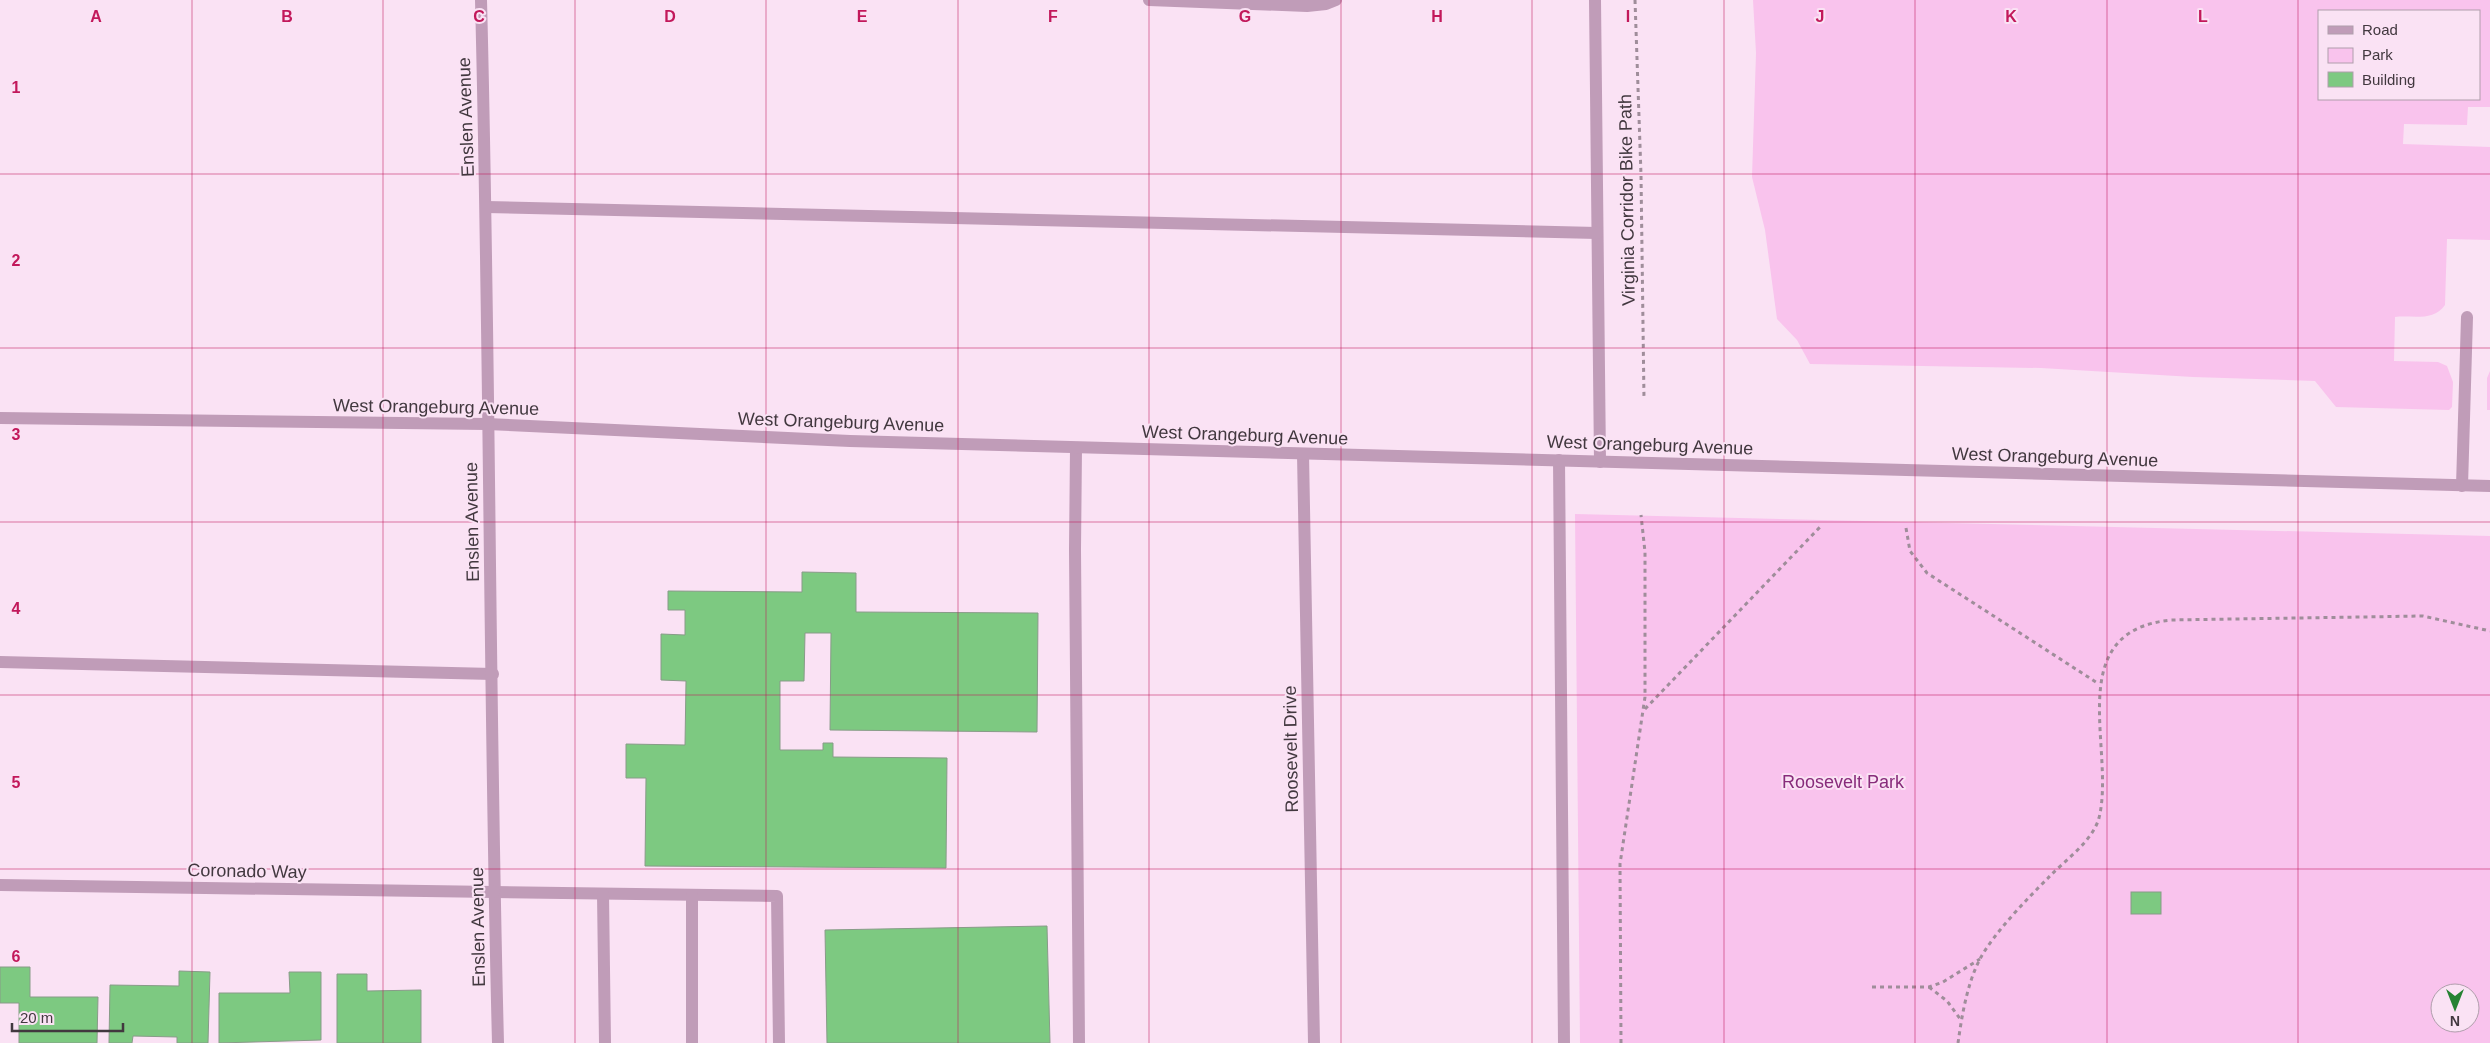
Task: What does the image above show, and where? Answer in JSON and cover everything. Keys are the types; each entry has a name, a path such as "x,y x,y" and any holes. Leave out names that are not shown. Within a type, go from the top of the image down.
{"street":[{"name":"Enslen Avenue","path":"480,0 486,207 487,424 493,674 494,892 498,1043"},
{"path":"1149,0 1308,6 1326,4 1336,0"},
{"path":"1595,0 1600,462"},
{"path":"486,207 1598,233"},
{"path":"2462,486 2466,318"},
{"name":"West Orangeburg Avenue","path":"0,418 487,424 840,441 2490,486"},
{"path":"1076,448 1075,550 1079,1043"},
{"name":"Roosevelt Drive","path":"1303,454 1314,1043"},
{"path":"1559,460 1564,1043"},
{"path":"0,662 493,674"},
{"name":"Coronado Way","path":"0,885 777,896 779,1043"},
{"path":"603,894 605,1043"},
{"path":"692,895 692,1043"}],"path":[{"name":"Virginia Corridor Bike Path","path":"1635,0 1641,175 1644,398"},
{"path":"1621,1043 1621,850 1644,710 1645,552 1641,515"},
{"path":"1644,710 1821,526"},
{"path":"1906,528 1910,551 1927,573 2099,684"},
{"path":"1872,987 1929,987 1942,982 1980,959 2027,900 2095,828 2101,805 2099,684 2108,660 2124,638 2146,624 2158,621 2423,616 2490,631"},
{"path":"1958,1043 1962,1021 1980,959"},
{"path":"1929,987 1948,1001 1962,1021"}],"green space":[{"path":"1753,0 2490,0 2490,107 2468,107 2467,125 2404,124 2403,144 2490,147 2490,240 2447,239 2445,305 2435,314 2429,316 2395,317 2394,361 2438,362 2447,366 2453,382 2452,407 2449,410 2336,407 2315,381 2193,377 2041,368 1810,364 1797,340 1777,319 1765,230 1752,177 1756,53"},
{"path":"2490,371 2490,410 2487,410 2487,378"},
{"name":"Roosevelt Park","path":"1575,514 2490,536 2490,1043 1580,1043"}],"building":[{"path":"802,572 856,573 856,612 1038,613 1037,732 830,730 831,633 805,633 804,681 780,681 780,750 823,750 823,743 833,743 833,757 947,758 946,868 645,866 646,778 626,778 626,744 685,745 686,681 661,680 661,634 685,635 685,610 668,610 668,591 802,592"},
{"path":"2131,892 2161,892 2161,914 2131,914"},
{"path":"1047,926 1050,1043 827,1043 825,930"},
{"path":"0,967 30,967 30,997 98,997 97,1043 19,1043 19,1003 0,1003"},
{"path":"179,971 210,972 208,1043 177,1043 177,1037 133,1036 132,1043 109,1043 110,985 179,986"},
{"path":"289,972 321,972 321,1040 219,1043 219,993 290,993"},
{"path":"337,974 367,974 367,991 421,990 421,1043 337,1043"}]}
